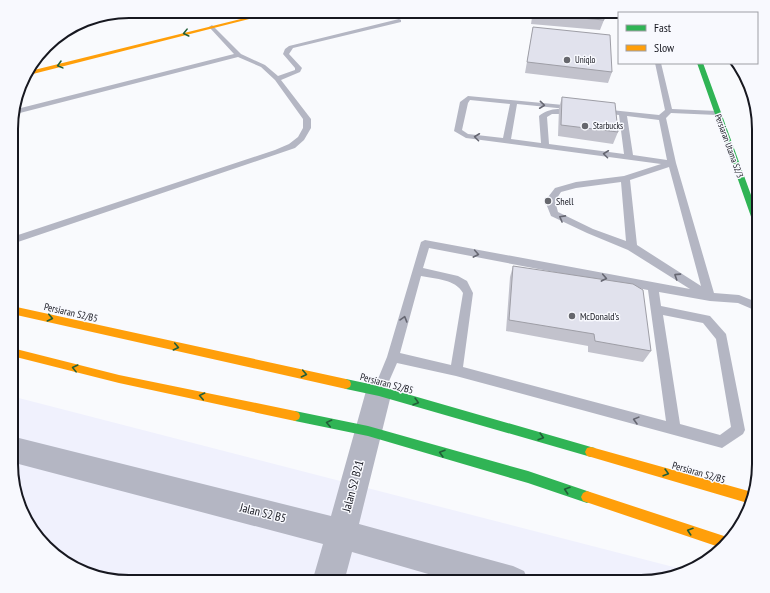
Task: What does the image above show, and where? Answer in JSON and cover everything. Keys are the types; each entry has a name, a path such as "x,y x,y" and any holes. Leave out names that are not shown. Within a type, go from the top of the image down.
{"main road":[{"path":"34,72 245,18"},
{"name":"Persiaran Utama S2/3","path":"700,64 752,209"},
{"name":"Persiaran S2/B5","path":"18,311 379,391 747,495"},
{"path":"18,353 119,378 368,431 528,477 720,541"}],"street":[{"name":"Jalan S2 B21","path":"330,575 379,391"},
{"name":"Jalan S2 B5","path":"18,451 341,534 488,575"}],"lane":[{"path":"277,79 298,71 299,68 286,54 290,47 399,21"},
{"path":"18,239 292,146 301,138 307,128 308,119 277,79 263,66 239,55 212,27"},
{"path":"20,111 239,55"},
{"path":"658,64 669,111"},
{"path":"672,163 466,136 460,134 458,128 464,102 468,98 514,102 623,117 662,118 669,111 717,113"},
{"path":"507,141 514,102"},
{"path":"545,146 543,116 551,112 588,113"},
{"path":"623,117 629,157"},
{"path":"662,118 672,163 710,297"},
{"path":"672,163 625,179 558,190 550,201 554,214 590,231 632,247 710,297"},
{"path":"625,179 632,247"},
{"path":"379,391 393,356 425,244 710,297 739,299 752,305"},
{"path":"417,271 454,279 463,284 468,293 456,371"},
{"path":"653,287 674,430"},
{"path":"393,356 456,371 722,442 738,430 722,337 706,319 657,310"}],"shaded area":[{"path":"18,398 678,568 662,573 641,575 122,575 108,573 87,567 62,552 41,531 29,513 20,485 18,471"}],"building":[{"path":"581,18 604,18 604,20"},
{"name":"Uniqlo","path":"533,27 610,35 612,72 527,62"},
{"path":"562,97 615,103 618,132 561,125"},
{"name":"McDonald's","path":"513,266 633,284 643,290 651,351 595,341 594,334 509,320"}],"traffic: fast":[{"path":"700,64 752,208"},
{"path":"346,384 379,391 591,452"},
{"path":"295,416 368,431 528,477 587,497"}],"traffic: slow":[{"path":"35,72 251,18"},
{"path":"18,311 346,384"},
{"path":"18,354 119,379 295,416"},
{"path":"591,452 747,496"},
{"path":"587,497 720,541"}],"place":[{"name":"Uniqlo","path":"567,60"},
{"name":"Starbucks","path":"585,126"},
{"name":"Shell","path":"548,201"},
{"name":"McDonald's","path":"572,316"}]}
